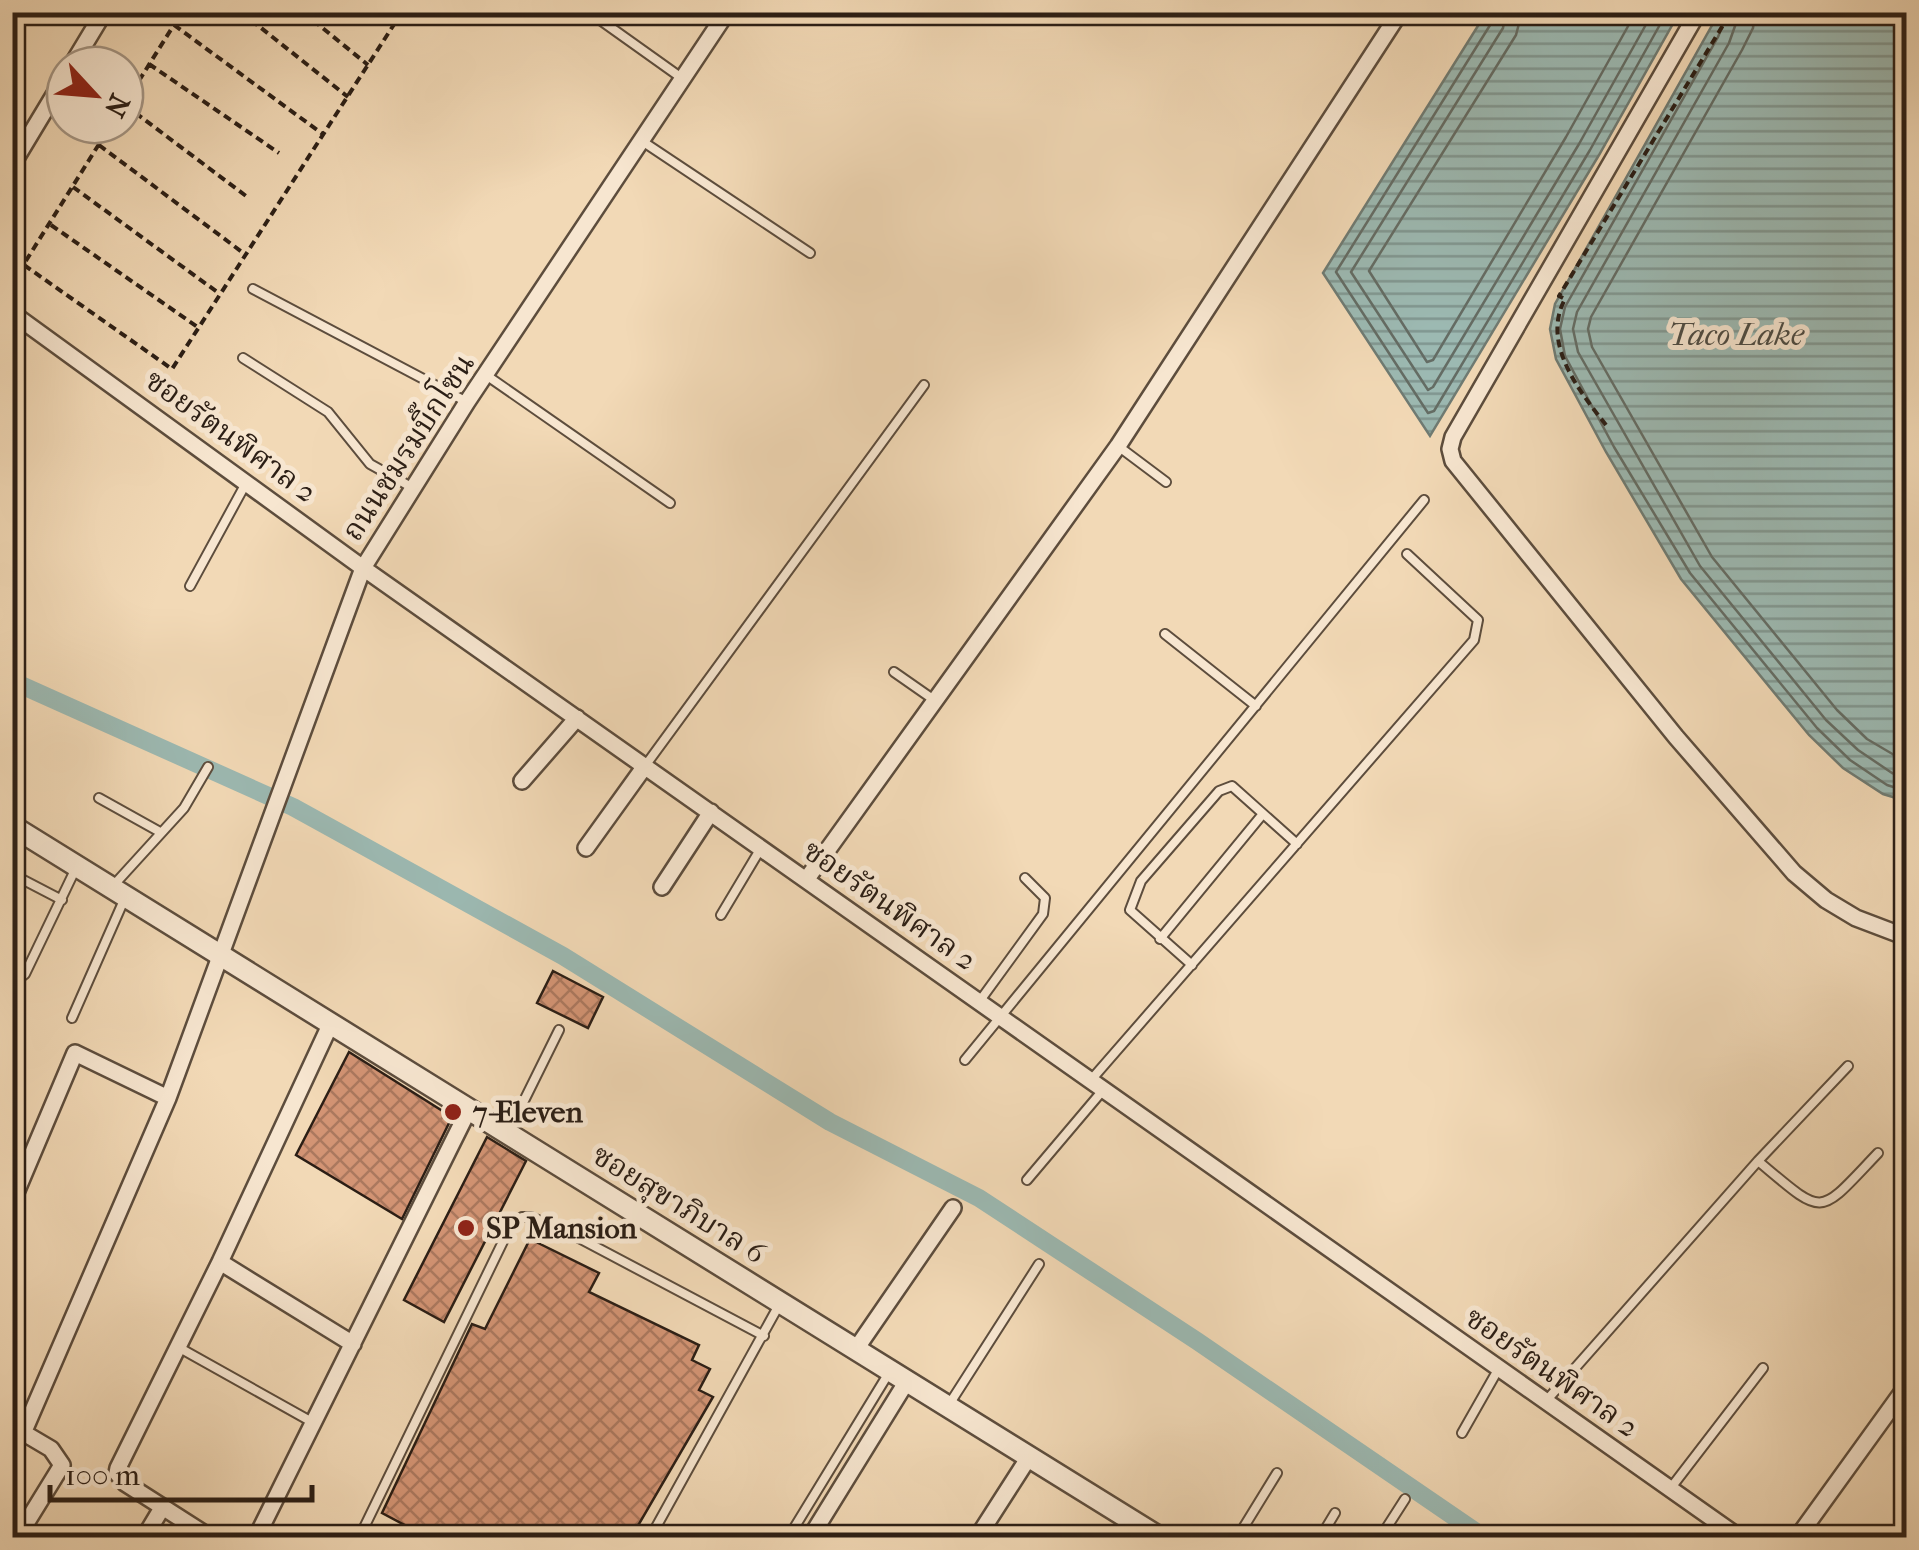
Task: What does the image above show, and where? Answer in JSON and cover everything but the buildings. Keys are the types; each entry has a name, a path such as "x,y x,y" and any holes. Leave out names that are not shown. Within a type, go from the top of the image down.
{"street":[{"path":"84,45 104,12"},
{"name":"ถนนชมรมบิ๊กโซน","path":"18,1429 168,1098 363,568 467,402 727,12"},
{"path":"806,880 1118,446 1400,12"},
{"path":"1698,12 1450,449 1453,461 1676,736 1794,872 1826,900 1856,918 1906,937"},
{"path":"12,165 45,111"},
{"name":"ซอยรัตนพิศาล 2","path":"12,313 363,568 1740,1538"},
{"path":"522,780 577,718"},
{"path":"586,848 646,766"},
{"path":"662,887 711,812"},
{"name":"ซอยสุขาภิบาล 6","path":"12,826 1160,1538"},
{"path":"211,1538 162,1508 117,1473 331,1023"},
{"path":"12,1202 75,1052 168,1098"},
{"path":"256,1538 469,1109"},
{"path":"856,1349 954,1208"},
{"path":"220,1262 354,1344"},
{"path":"810,1538 899,1376"},
{"path":"1797,1538 1906,1387"},
{"path":"17,1538 62,1469 51,1449 18,1429"},
{"path":"977,1538 1029,1457"},
{"path":"144,1538 162,1508"}],"lane":[{"path":"589,12 683,79"},
{"path":"642,141 810,253"},
{"path":"253,289 467,402"},
{"path":"243,358 328,412 370,464 413,488"},
{"path":"486,376 670,503"},
{"path":"646,766 924,385"},
{"path":"1118,446 1166,482"},
{"path":"190,586 248,481"},
{"path":"964,1060 1424,500"},
{"path":"1026,1180 1192,966 1474,640 1478,620 1407,554"},
{"path":"1165,634 1256,706"},
{"path":"894,672 937,702"},
{"path":"72,1018 119,891 160,832 184,808 208,767"},
{"path":"1192,966 1130,910 1141,881 1150,870 1219,791 1232,786 1297,844"},
{"path":"99,798 160,832"},
{"path":"1160,939 1262,815"},
{"path":"721,915 762,848"},
{"path":"12,984 25,974 77,866"},
{"path":"12,874 62,900"},
{"path":"980,1002 1044,914 1045,898 1025,878"},
{"path":"508,1133 559,1030"},
{"path":"1546,1401 1758,1160 1848,1066"},
{"path":"1758,1160 1802,1199 1815,1204 1836,1198 1878,1153"},
{"path":"360,1538 510,1225 517,1219 530,1217 577,1238 764,1336"},
{"path":"948,1406 1039,1264"},
{"path":"650,1538 780,1302"},
{"path":"178,1347 312,1422"},
{"path":"1462,1433 1498,1368"},
{"path":"1670,1489 1763,1368"},
{"path":"788,1538 899,1376"},
{"path":"1237,1538 1276,1473"},
{"path":"1380,1538 1406,1499"},
{"path":"1320,1538 1335,1513"}],"path":[{"path":"145,71 182,12"},
{"path":"241,12 348,97"},
{"path":"303,12 368,65"},
{"path":"24,265 172,369 402,12"},
{"path":"1606,424 1567,368 1558,331 1565,300 1559,296 1731,12"},
{"path":"174,25 324,135"},
{"path":"149,64 279,154"},
{"path":"145,119 246,196"},
{"path":"12,284 98,145"},
{"path":"100,145 246,254"},
{"path":"73,187 220,294"},
{"path":"50,224 199,328"}],"water":[{"path":"1486,13 1679,13 1599,155 1430,436 1323,273"},
{"name":"Taco Lake","path":"1719,13 1906,13 1906,801 1883,794 1843,768 1809,735 1681,579 1556,359 1550,329 1555,304"}],"waterway":[{"path":"12,681 293,807 563,956 830,1122 979,1198 1485,1538"}],"place":[{"name":"7-Eleven","path":"453,1112"},
{"name":"SP Mansion","path":"466,1228"}]}
